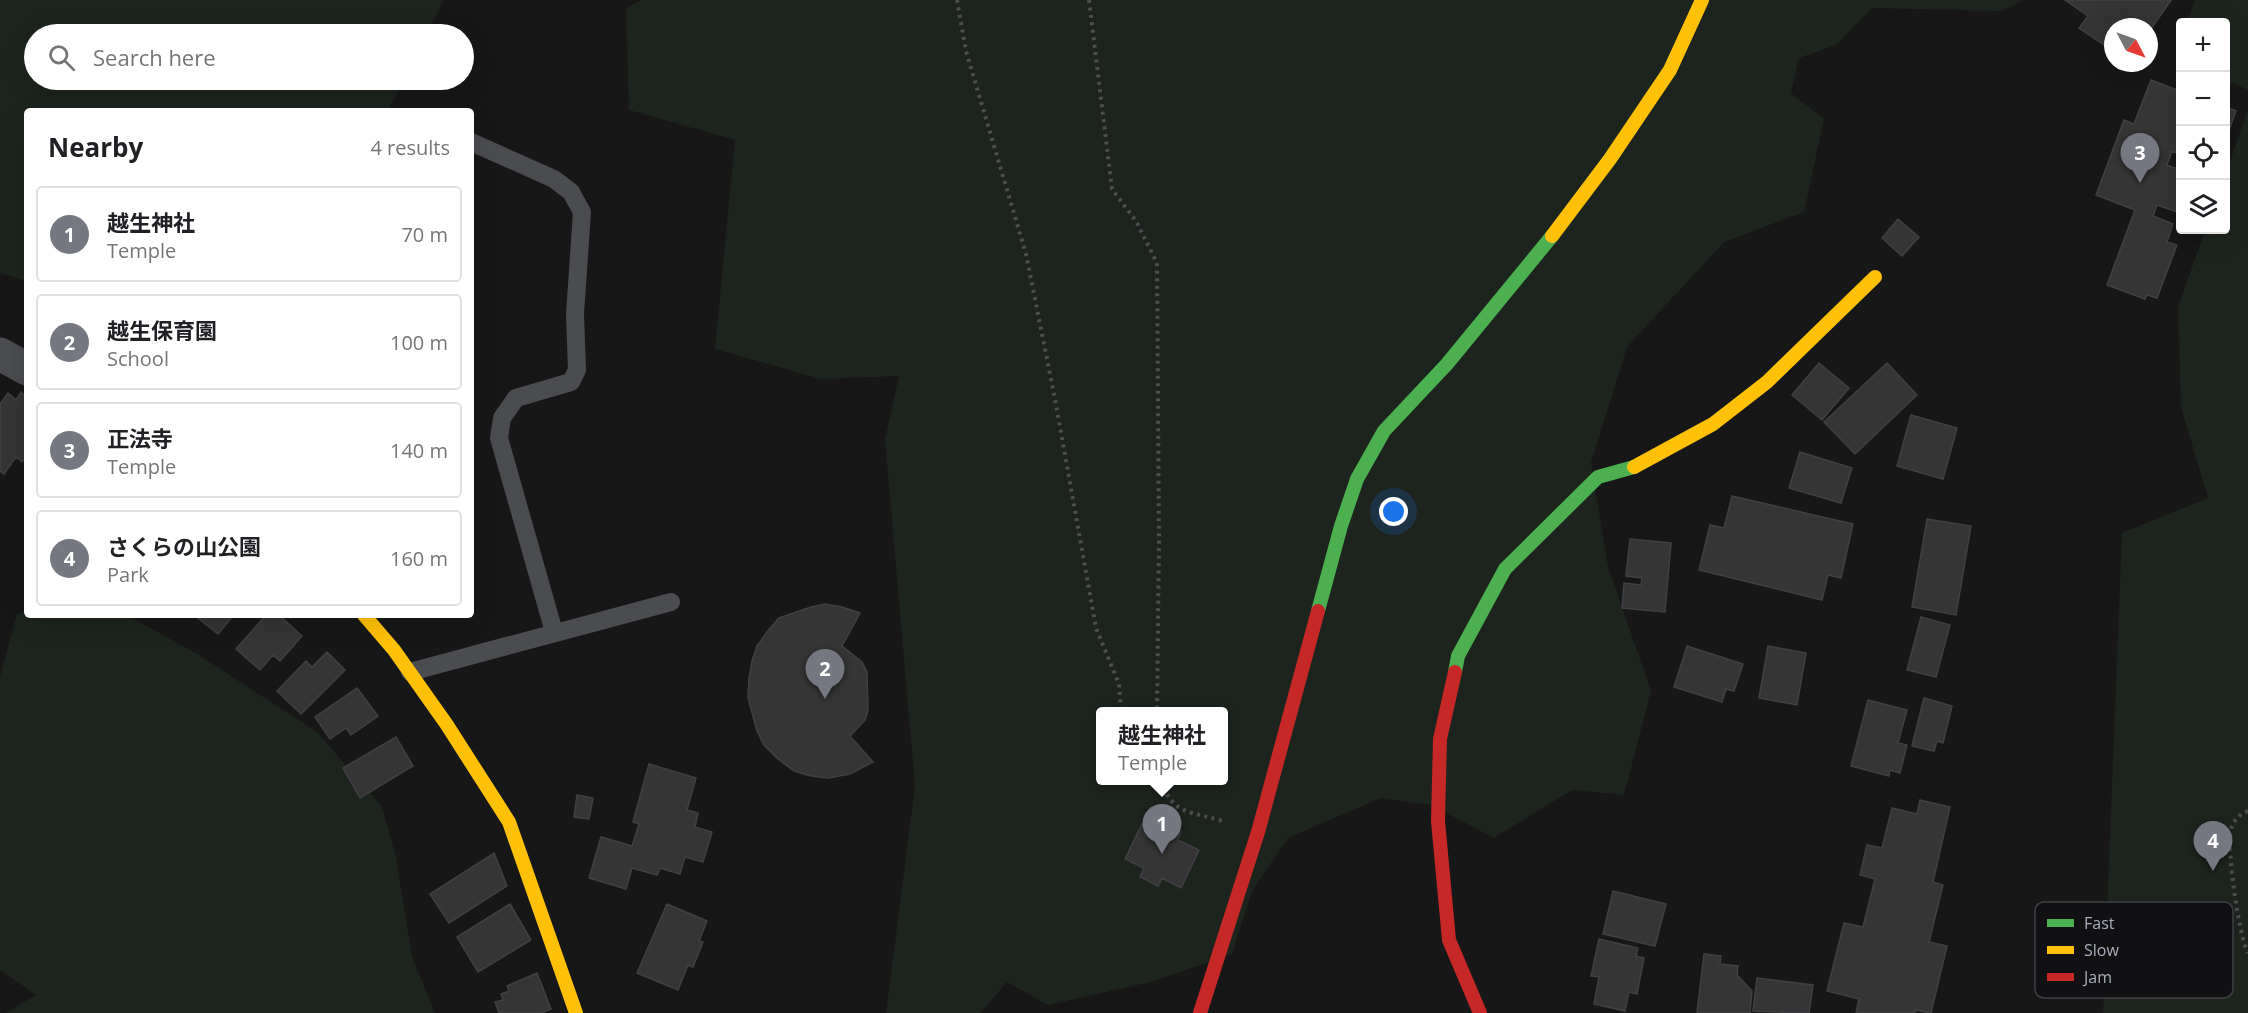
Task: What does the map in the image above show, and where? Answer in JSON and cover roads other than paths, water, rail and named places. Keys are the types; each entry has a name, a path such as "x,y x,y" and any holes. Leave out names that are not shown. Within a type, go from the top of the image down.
{"street":[{"path":"1200,1013 1258,832 1341,526 1357,479 1384,431 1447,364 1549,240 1610,159 1670,70 1702,0"},
{"path":"1480,1013 1449,940 1438,821 1440,739 1458,656 1463,646 1505,569 1598,477 1640,465 1713,424 1767,382 1875,277"},
{"path":"0,354 24,367"},
{"path":"367,618 410,672 509,822 576,1013"}],"lane":[{"path":"474,143 554,179 571,192 582,212 575,314 577,370 571,382 516,398 502,418 499,438 554,632"},
{"path":"410,672 671,602"}],"place":[{"name":"正法寺","path":"2140,183"},
{"name":"越生保育園","path":"825,699"},
{"name":"越生神社","path":"1162,854"},
{"name":"さくらの山公園","path":"2213,871"}]}
